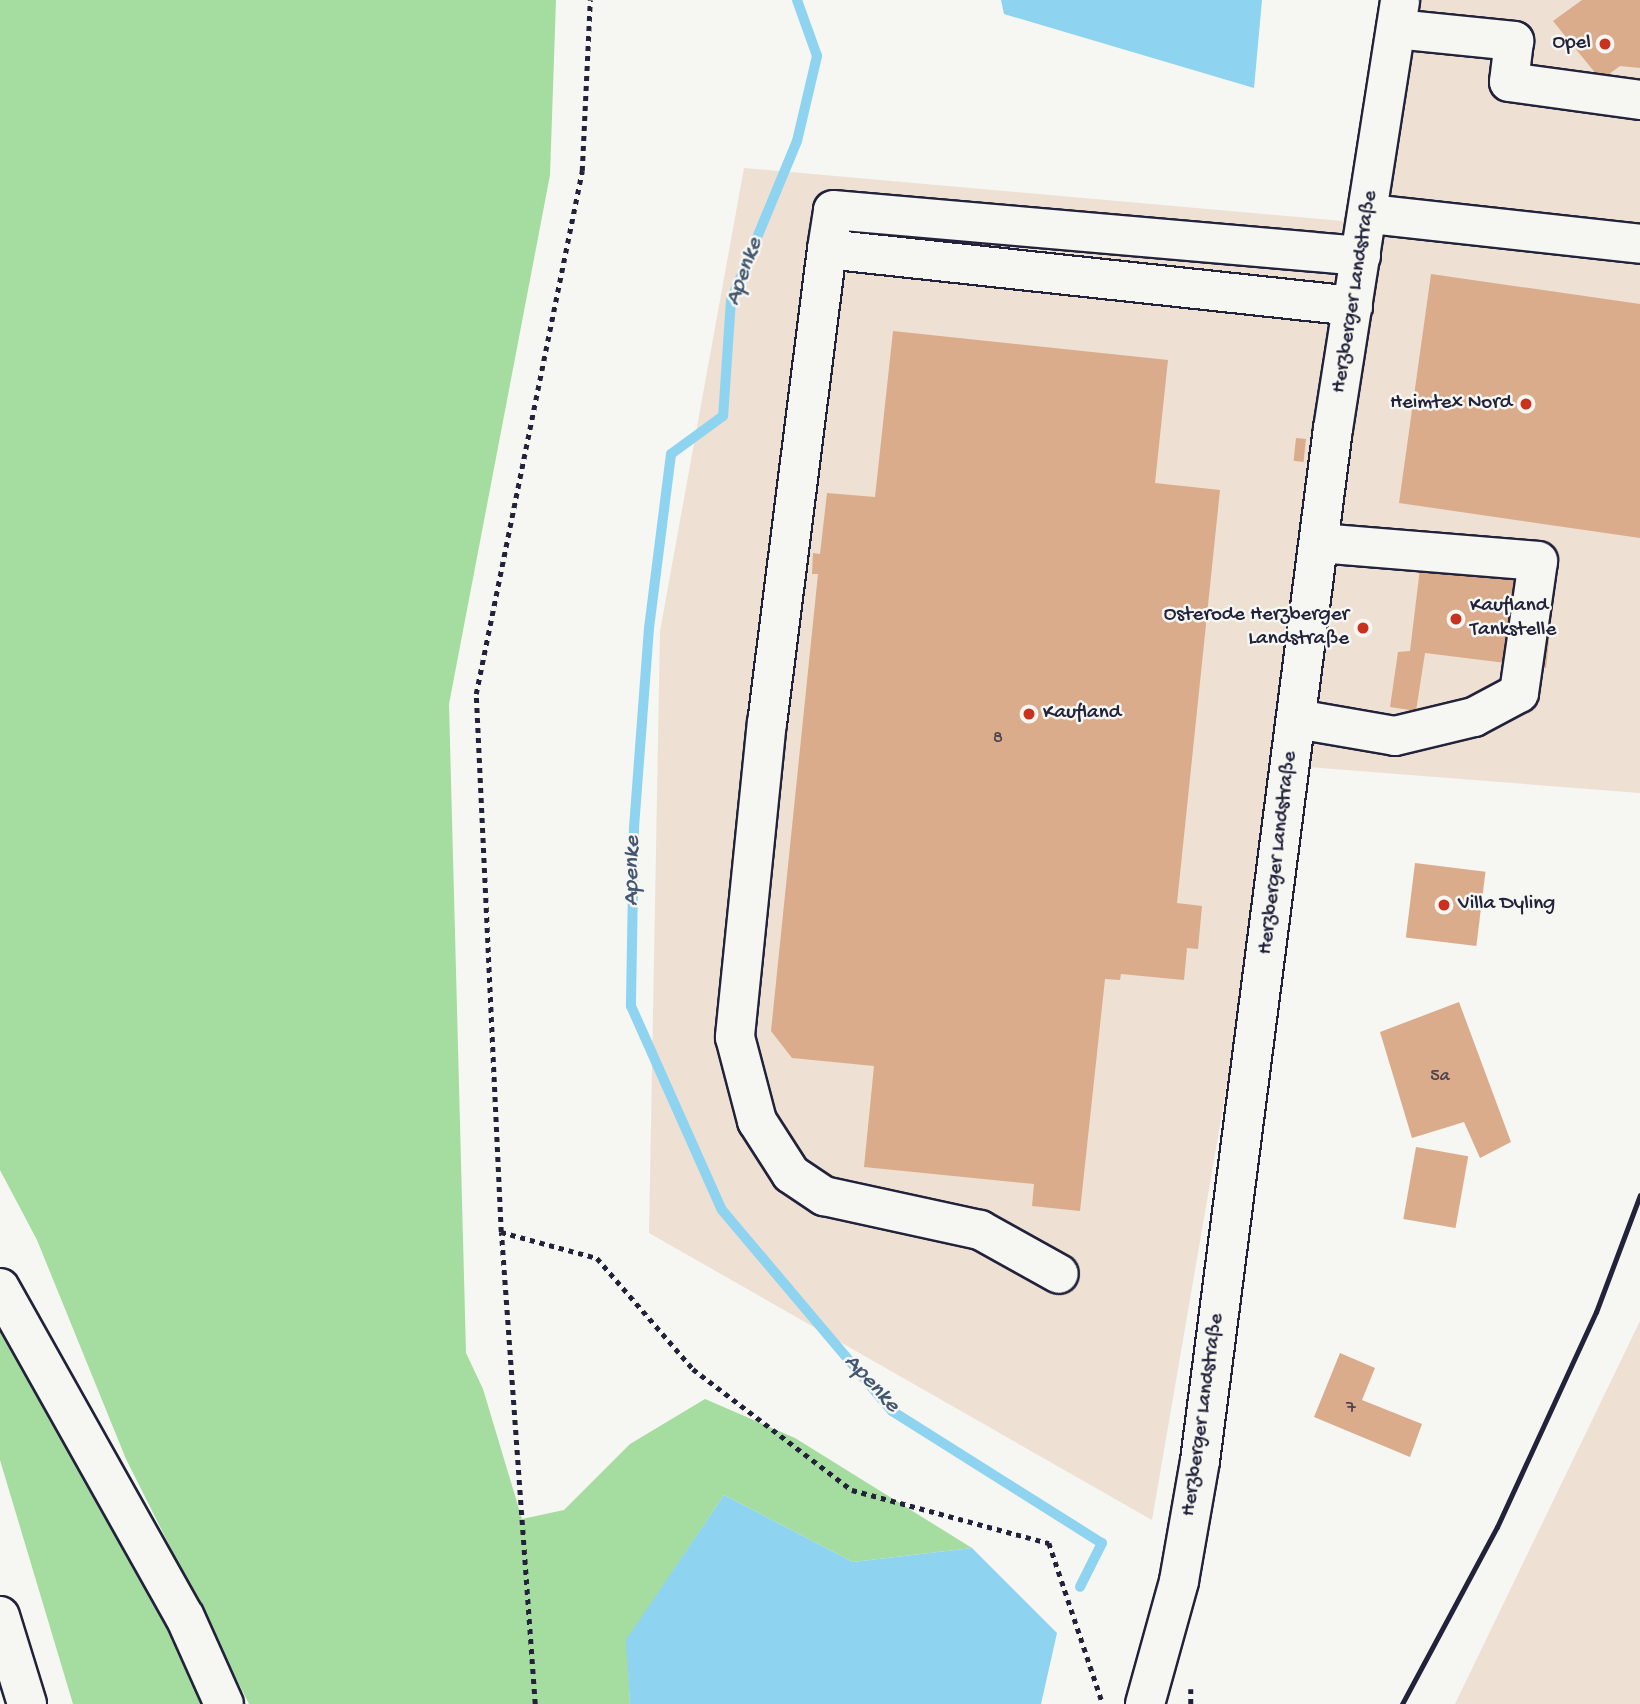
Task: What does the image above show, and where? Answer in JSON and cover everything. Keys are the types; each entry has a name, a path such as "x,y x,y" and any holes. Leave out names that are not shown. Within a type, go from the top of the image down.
{"main road":[{"path":"1398,15 1514,41 1508,82 1640,100"},
{"name":"Herzberger Landstraße","path":"1145,1704 1179,1581 1200,1461 1320,543 1398,15"},
{"path":"1059,1274 980,1230 824,1196 791,1174 757,1121 735,1037 767,721 833,210 1361,256"},
{"path":"1370,214 1640,244"},
{"path":"1144,280 1147,238"},
{"path":"827,249 1144,280 1353,306"},
{"path":"1297,719 1395,736 1474,717 1519,693 1538,561 1320,543"},
{"path":"0,1288 185,1617 224,1704"},
{"path":"0,1616 27,1704"}],"path":[{"path":"535,1704 501,1232 476,694 582,171 590,0"},
{"path":"501,1232 597,1258 693,1369 852,1490 1049,1543 1103,1704"}],"shaded area":[{"path":"1396,0 1640,0 1640,793 1282,765 1152,1520 649,1233 660,631 744,168 1343,221"},
{"path":"1640,1321 1640,1704 1455,1704"}],"green space":[{"path":"0,0 556,0 550,175 449,704 466,1353 483,1389 522,1519 564,1510 630,1444 705,1399 795,1438 972,1548 853,1562 724,1495 627,1640 630,1704 249,1704 126,1459 37,1240 0,1170"},
{"path":"0,1314 172,1628 203,1704 73,1704 0,1460"}],"water":[{"path":"1001,0 1262,0 1254,88 1004,14"},
{"path":"724,1495 853,1562 972,1548 1057,1633 1041,1704 630,1704 626,1640"}],"building":[{"name":"Opel","path":"1582,0 1640,0 1640,68 1620,66 1601,80 1553,21"},
{"name":"Heimtex Nord","path":"1431,274 1640,304 1640,538 1399,503"},
{"path":"893,331 1168,360 1155,483 1220,490 1177,903 1202,906 1198,949 1187,948 1184,980 1121,974 1120,980 1105,979 1080,1211 1032,1206 1034,1184 864,1167 874,1066 792,1058 771,1031 818,574 812,574 813,553 820,554 827,493 875,497"},
{"path":"1296,438 1306,439 1304,462 1294,461"},
{"path":"1421,560 1556,576 1546,668 1425,653 1416,711 1390,707 1398,652 1410,651"},
{"name":"Villa Dyling","path":"1415,863 1485,872 1476,946 1406,937"},
{"path":"1459,1002 1511,1142 1480,1158 1464,1122 1412,1138 1380,1032"},
{"path":"1416,1147 1468,1156 1456,1228 1403,1219"},
{"path":"1340,1353 1375,1368 1362,1400 1422,1424 1410,1457 1314,1417"}],"waterway":[{"name":"Apenke","path":"797,0 817,56 797,141 731,300 723,416 671,454 649,628 634,829 631,1006 722,1210 892,1411 1102,1543 1080,1587"}],"railway":[{"path":"1402,1704 1497,1527 1596,1312 1640,1195"}],"place":[{"name":"Opel","path":"1605,44"},
{"name":"Heimtex Nord","path":"1526,404"},
{"name":"Kaufland Tankstelle","path":"1456,619"},
{"name":"Osterode Herzberger Landstraße","path":"1363,628"},
{"name":"Kaufland","path":"1029,714"},
{"name":"Villa Dyling","path":"1444,905"}]}
